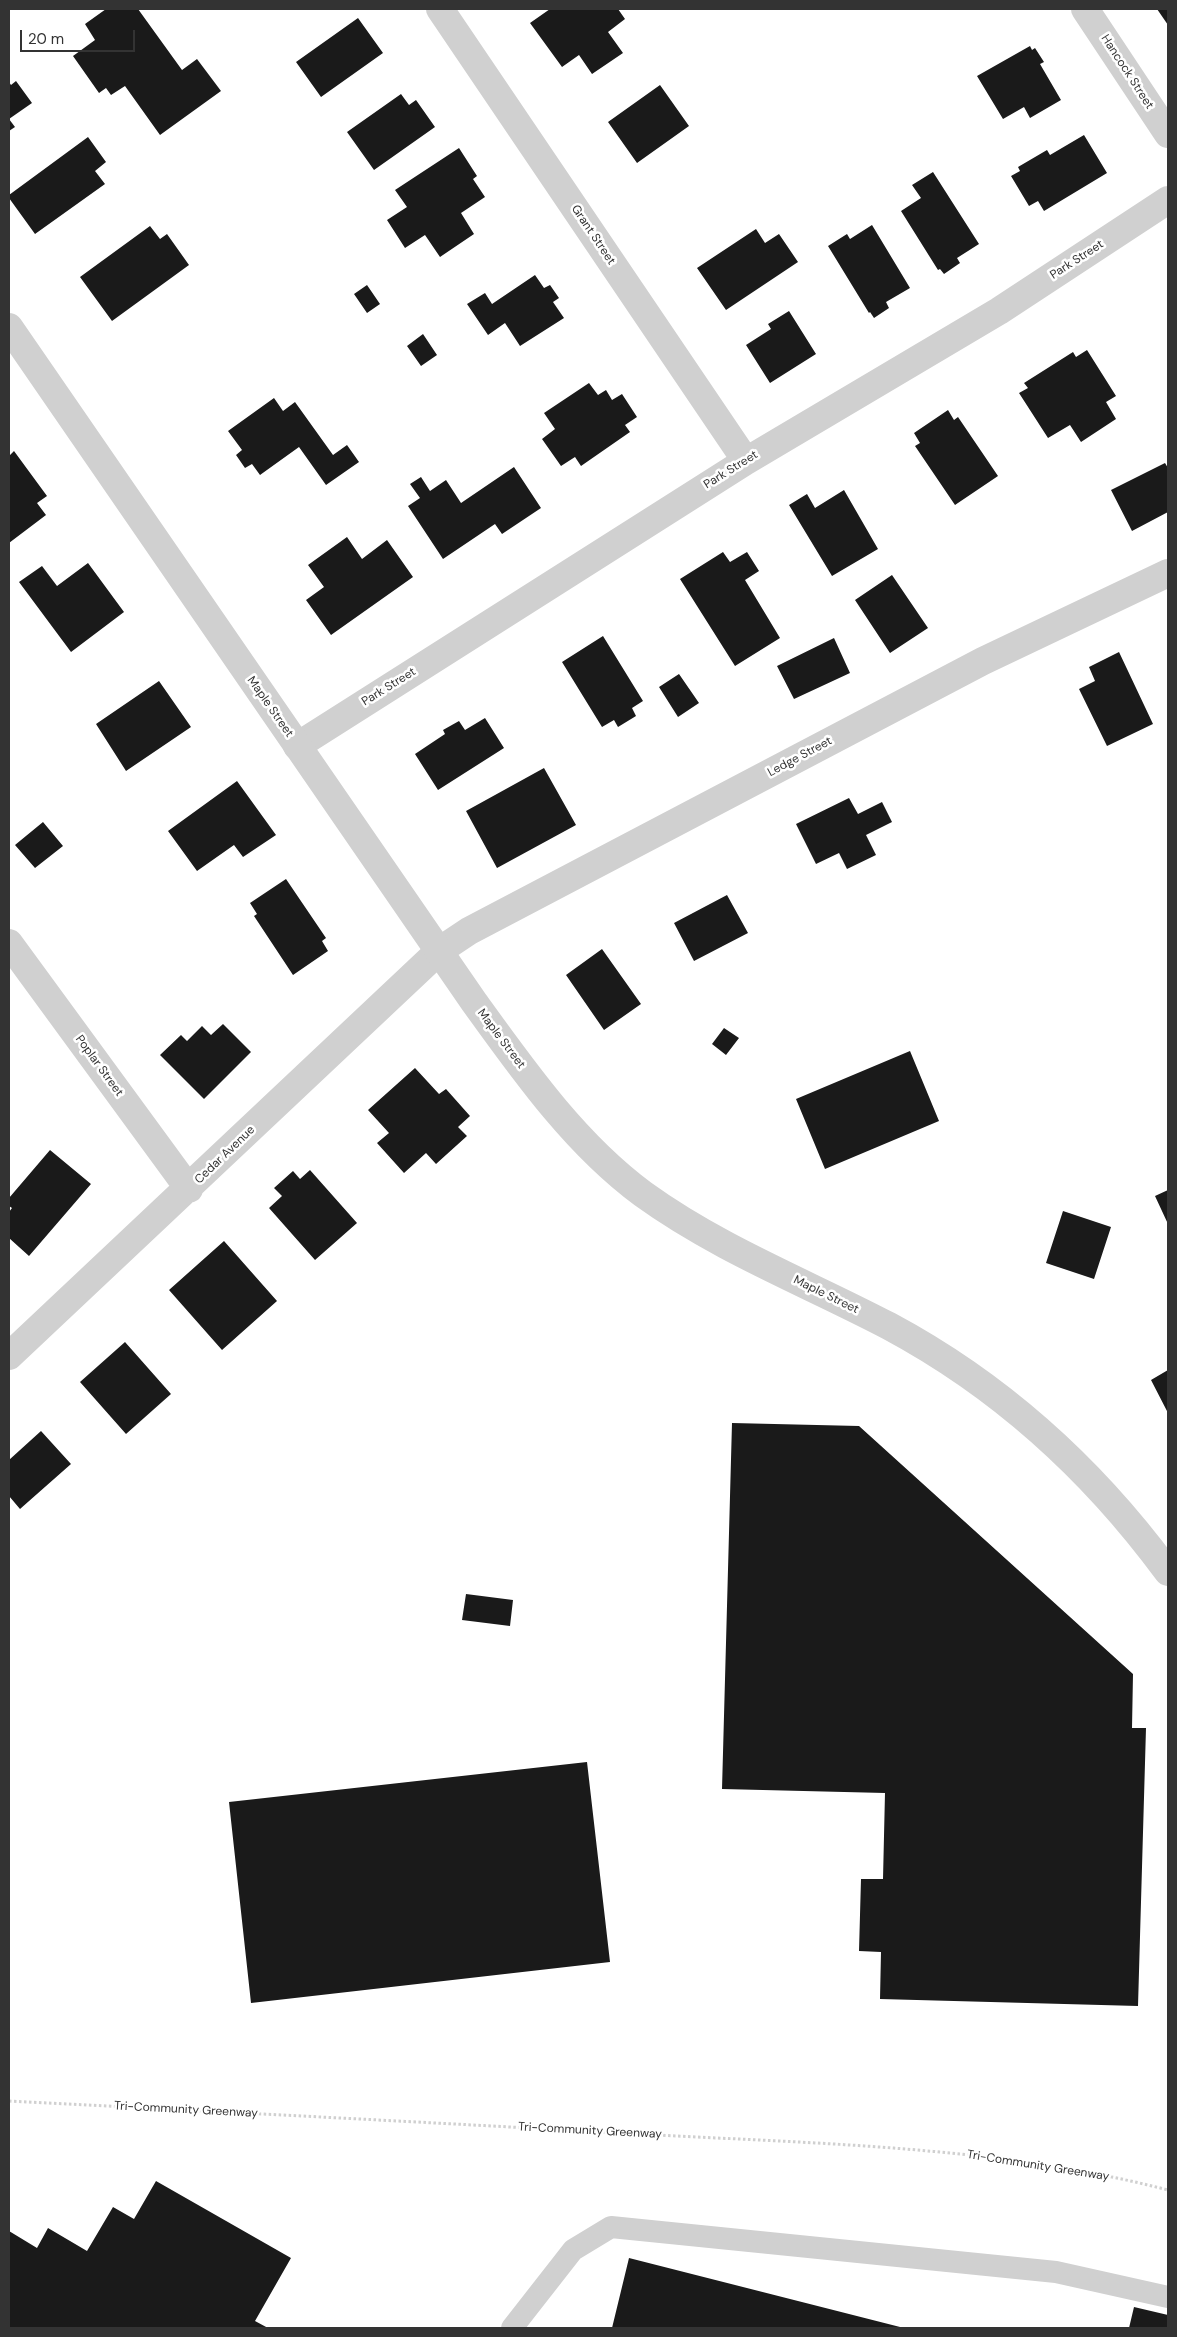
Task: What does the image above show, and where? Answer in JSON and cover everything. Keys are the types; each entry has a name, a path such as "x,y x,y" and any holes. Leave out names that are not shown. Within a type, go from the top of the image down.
{"street":[{"name":"Grant Street","path":"440,9 746,460"},
{"name":"Hancock Street","path":"1085,9 1168,134"},
{"name":"Park Street","path":"297,746 746,460 999,311 1168,200"},
{"name":"Maple Street","path":"10,333 438,951 504,1044 575,1130 613,1170 642,1193 706,1234 897,1331 944,1359 1012,1406 1080,1467 1122,1512 1168,1572"},
{"name":"Ledge Street","path":"438,951 493,917 983,661 1168,573"},
{"name":"Poplar Street","path":"9,943 189,1189"},
{"name":"Cedar Avenue","path":"9,1356 189,1189 438,951"}],"lane":[{"path":"512,2328 573,2250 611,2227 1056,2272 1168,2297"}],"path":[{"name":"Tri-Community Greenway","path":"9,2101 854,2145 999,2158 1138,2182 1168,2190"}],"building":[{"path":"106,9 138,9 182,70 197,59 221,91 160,135 125,86 111,95 106,88 99,93 73,56 95,40 85,24"},
{"path":"550,9 618,9 625,19 608,32 623,53 592,74 579,55 562,67 530,23"},
{"path":"1157,9 1168,9 1168,25"},
{"path":"358,18 383,53 321,97 296,62"},
{"path":"1030,46 1032,50 1035,48 1044,62 1040,64 1061,100 1030,118 1024,107 1003,119 977,76"},
{"path":"16,81 32,103 9,119 9,82 11,85"},
{"path":"660,85 689,126 637,163 608,122"},
{"path":"401,94 409,105 416,100 435,127 374,170 347,132"},
{"path":"9,119 15,127 9,131"},
{"path":"1084,135 1107,173 1044,211 1038,201 1029,206 1011,176 1020,171 1018,167 1047,150 1050,155"},
{"path":"88,137 106,162 95,171 105,184 35,234 9,198 9,195"},
{"path":"459,148 477,176 473,179 485,197 461,213 474,234 440,257 425,235 405,248 387,220 407,207 395,190"},
{"path":"933,172 979,244 957,258 960,263 944,274 940,269 938,270 901,211 921,198 912,185"},
{"path":"872,225 910,288 886,302 889,308 874,318 869,313 828,246 847,234 850,239"},
{"path":"150,226 160,239 167,234 189,265 112,321 80,277"},
{"path":"756,229 765,243 779,234 798,262 726,310 697,268"},
{"path":"535,275 544,288 550,285 559,298 553,302 564,318 520,346 505,323 488,335 467,304 485,293 492,304"},
{"path":"367,285 380,304 367,313 354,294"},
{"path":"789,311 816,354 770,383 746,345 771,329 768,324"},
{"path":"423,334 437,355 421,366 407,346"},
{"path":"1087,350 1116,396 1106,402 1116,419 1081,442 1070,425 1048,438 1019,393 1028,388 1024,383 1073,352 1076,357"},
{"path":"589,383 598,395 606,390 612,400 622,394 637,417 625,425 630,432 581,466 575,457 561,466 542,439 555,429 544,413"},
{"path":"274,398 283,411 295,402 333,455 347,445 359,462 326,485 299,447 260,475 252,464 245,468 236,455 242,450 228,431"},
{"path":"948,410 954,420 958,417 998,476 955,505 915,446 920,443 914,433"},
{"path":"14,451 47,496 37,503 46,515 9,543 9,456"},
{"path":"1165,463 1168,468 1168,512 1132,531 1111,490"},
{"path":"514,467 541,508 502,534 495,524 443,559 408,506 420,498 410,484 421,477 430,491 446,480 461,503"},
{"path":"844,490 878,549 832,576 789,505 807,494 815,508"},
{"path":"347,537 362,559 387,540 413,577 331,635 306,600 324,587 308,565"},
{"path":"723,552 730,562 747,552 759,571 745,580 780,638 735,666 680,579"},
{"path":"88,563 124,612 71,652 19,582 42,566 57,586"},
{"path":"892,575 928,628 890,653 855,600"},
{"path":"603,636 643,701 632,708 636,716 618,727 614,720 602,727 562,662"},
{"path":"834,638 850,673 794,699 777,666"},
{"path":"1119,652 1153,724 1107,746 1079,689 1095,681 1089,667"},
{"path":"679,674 699,703 678,717 659,687"},
{"path":"159,681 191,727 126,771 96,724"},
{"path":"485,718 504,748 438,790 415,754 445,734 443,730 459,721 465,730"},
{"path":"544,768 576,825 497,868 466,811"},
{"path":"237,781 276,835 243,857 234,845 197,871 168,831"},
{"path":"849,798 858,814 882,802 892,822 866,835 876,855 847,869 839,853 816,864 796,824"},
{"path":"43,822 63,846 35,868 15,845"},
{"path":"286,879 326,938 322,941 328,951 293,975 254,916 257,914 250,903"},
{"path":"727,895 748,933 694,961 674,923"},
{"path":"602,949 641,1004 604,1030 566,975"},
{"path":"223,1024 251,1052 204,1099 160,1055 181,1035 187,1041 202,1026 211,1035"},
{"path":"724,1028 739,1038 726,1055 712,1044"},
{"path":"910,1051 939,1121 825,1169 796,1099"},
{"path":"415,1068 439,1094 446,1089 470,1116 458,1127 467,1136 436,1164 426,1153 404,1173 377,1143 389,1133 368,1110"},
{"path":"50,1150 91,1184 29,1256 9,1238 9,1212 12,1208 9,1206 9,1198"},
{"path":"310,1170 357,1223 315,1260 269,1208 282,1196 274,1188 293,1171 300,1179"},
{"path":"1168,1190 1168,1224 1155,1196"},
{"path":"1063,1211 1111,1227 1094,1279 1046,1263"},
{"path":"224,1241 277,1301 222,1350 169,1290"},
{"path":"125,1342 171,1394 126,1434 80,1382"},
{"path":"1168,1370 1168,1413 1151,1380"},
{"path":"732,1423 859,1426 1133,1674 1132,1728 1146,1728 1138,2006 880,1999 881,1952 859,1951 861,1879 883,1879 885,1793 722,1789"},
{"path":"41,1431 71,1464 20,1509 9,1496 9,1460"},
{"path":"466,1594 513,1600 510,1626 462,1620"},
{"path":"587,1762 610,1962 251,2003 229,1802"},
{"path":"156,2181 291,2258 255,2321 268,2328 9,2328 9,2231 37,2248 48,2228 87,2251 113,2207 134,2219"},
{"path":"629,2258 904,2328 612,2328"},
{"path":"1134,2307 1168,2315 1168,2328 1129,2328"}]}
